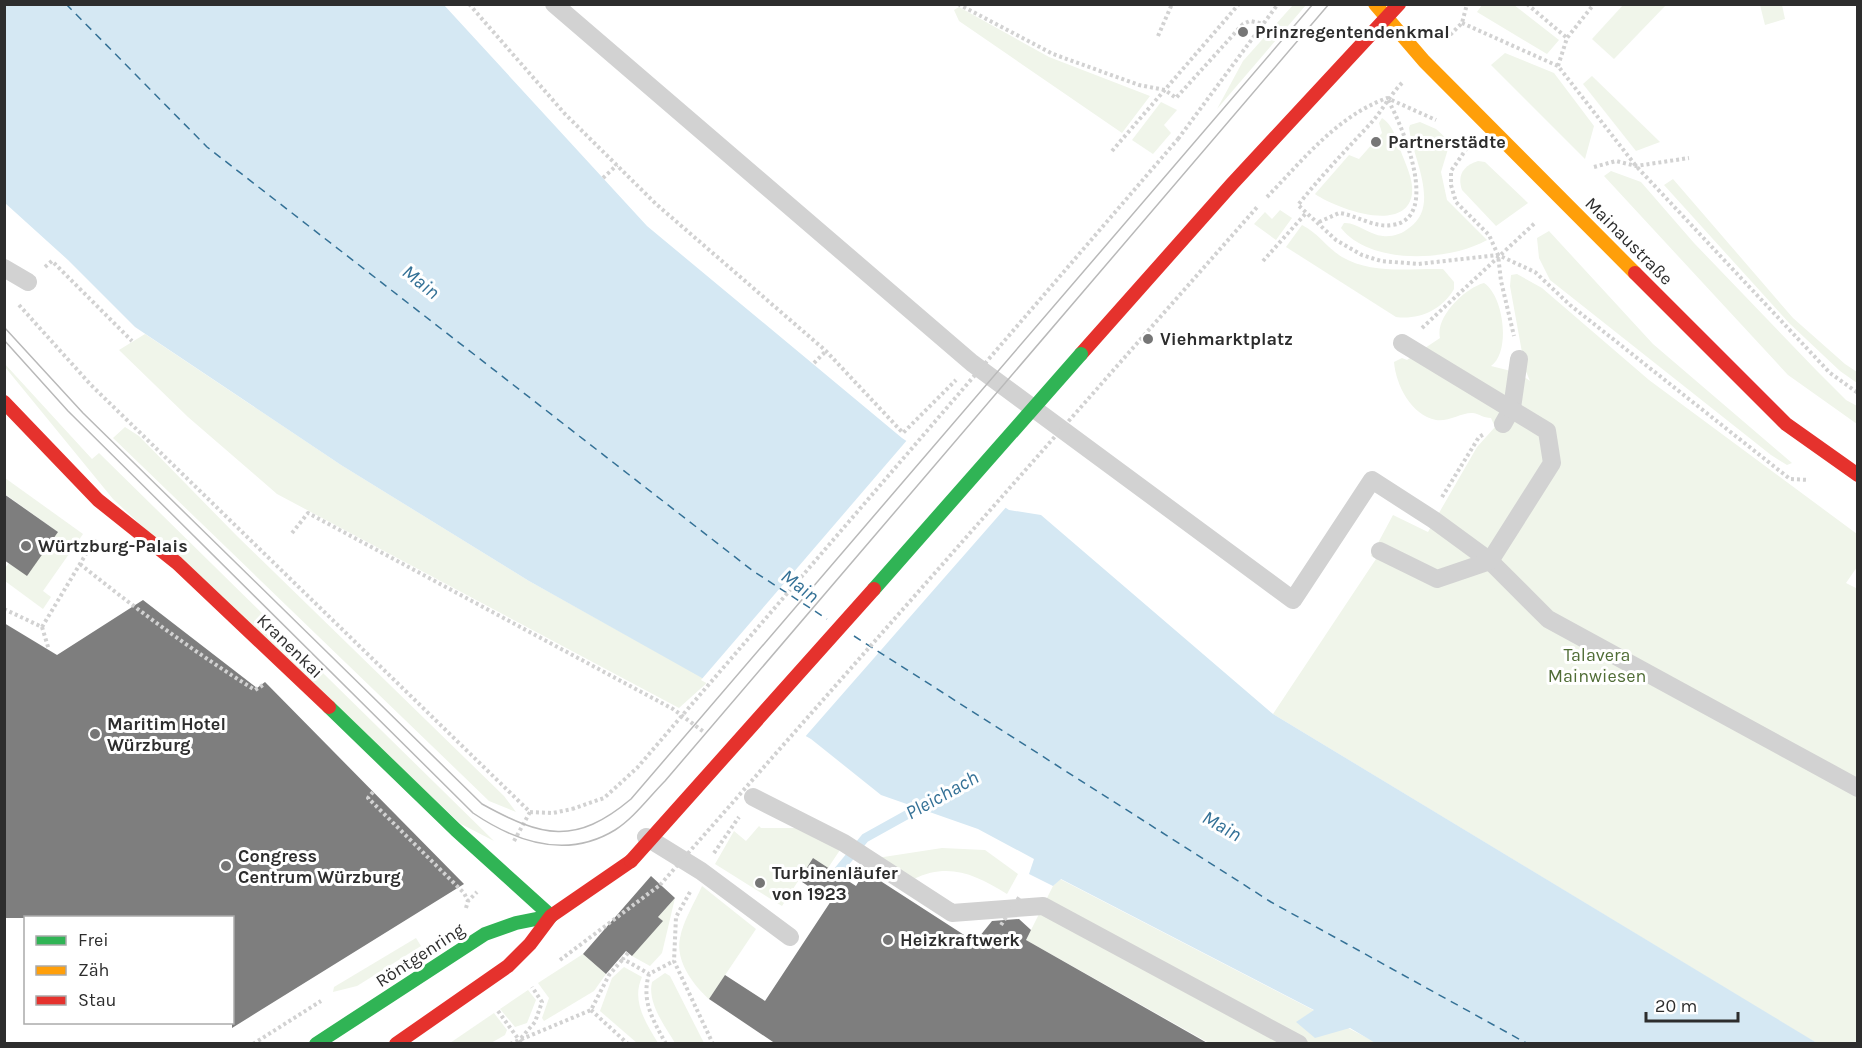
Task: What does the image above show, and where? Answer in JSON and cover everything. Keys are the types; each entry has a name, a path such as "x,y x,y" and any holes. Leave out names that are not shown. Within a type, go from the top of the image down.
{"main road":[{"name":"Mainaustraße","path":"1375,4 1424,61 1786,424 1857,475"},
{"name":"Röntgenring","path":"396,1044 508,966 530,944 552,916 631,861 665,826 1232,184 1336,75 1399,4"},
{"name":"Kranenkai","path":"4,402 112,513 175,561 286,665 400,779 552,916"},
{"name":"Röntgenring","path":"316,1044 485,934 516,923 552,916"}],"lane":[{"path":"554,4 972,363 1293,600 1372,480 1490,561 1548,619 1857,788"},
{"path":"4,268 28,282"},
{"path":"1380,551 1437,579 1490,561 1552,463 1547,431 1501,421 1402,343"},
{"path":"1501,421 1519,359"},
{"path":"753,797 844,843 952,913 1043,906 1299,1044"},
{"path":"642,834 701,871 790,937"}],"path":[{"path":"958,4 1053,54 1139,86 1165,90 1176,98 1243,24 1250,21 1265,24"},
{"path":"1158,36 1172,4"},
{"path":"1112,151 1239,4"},
{"path":"12,297 91,385 530,812 553,813 572,809 604,798 637,768 1178,139 1278,4"},
{"path":"1424,61 1462,23 1467,4"},
{"path":"1527,4 1567,38"},
{"path":"1558,66 1567,38 1594,4"},
{"path":"470,5 565,114 656,204 826,351 903,433 972,363"},
{"path":"1462,23 1558,66 1636,166 1830,372 1857,393"},
{"path":"660,885 1258,206 1331,130 1363,107 1387,98"},
{"path":"1387,98 1373,121 1334,161 1298,205 1319,222 1326,232 1349,248 1381,261 1418,264 1498,255 1535,272 1570,305 1790,479 1805,481 1815,478"},
{"path":"1319,222 1338,213 1349,214 1373,224 1394,225 1410,216 1415,208 1417,186 1402,132 1387,98"},
{"path":"1471,143 1451,171 1451,185 1456,202 1489,235 1498,255 1501,281 1519,359"},
{"path":"1594,167 1616,161 1636,166 1689,158"},
{"path":"603,178 617,165"},
{"path":"1263,261 1307,212"},
{"path":"1402,343 1426,324 1536,222"},
{"path":"59,268 132,341"},
{"path":"814,363 826,351"},
{"path":"1429,517 1479,437 1501,421"},
{"path":"42,627 112,513"},
{"path":"292,533 308,513 673,709 709,736"},
{"path":"80,564 140,612 255,690"},
{"path":"4,609 42,627 49,650"},
{"path":"714,1044 674,961 676,917 701,871 753,797 758,780 754,769"},
{"path":"368,798 464,893 468,902"},
{"path":"511,847 530,812"},
{"path":"1001,925 1020,896"},
{"path":"510,1044 591,1010 609,975 628,953"},
{"path":"623,959 649,974"},
{"path":"649,974 674,961"},
{"path":"649,974 645,997 652,1018 666,1044"},
{"path":"521,1041 535,1022 543,1002 533,988 525,984"},
{"path":"254,1044 317,1002"},
{"path":"591,1010 628,1044"},
{"path":"498,1011 521,1041"}],"green space":[{"path":"1624,4 1666,5 1614,59 1592,39"},
{"path":"1293,5 1306,5 1217,109 1243,61"},
{"path":"1482,5 1514,5 1559,40 1547,54 1477,12"},
{"path":"1760,5 1782,5 1785,19 1765,25"},
{"path":"959,7 1049,57 1150,96 1122,133 959,21 954,10"},
{"path":"1505,53 1554,73 1594,126 1585,159 1491,65"},
{"path":"1592,76 1660,142 1636,151 1583,84"},
{"path":"1161,102 1177,110 1164,125 1171,133 1153,154 1132,140"},
{"path":"1382,118 1394,132 1410,177 1412,194 1407,206 1397,213 1384,216 1369,215 1338,206 1315,194 1349,155 1359,159 1382,133 1379,123"},
{"path":"1420,122 1436,129 1448,140 1448,149 1441,172 1447,200 1487,240 1453,252 1432,255 1411,256 1371,249 1354,240 1341,228 1344,223 1349,223 1378,235 1390,236 1406,230 1418,219 1423,207 1424,195 1409,128 1410,125"},
{"path":"1478,161 1485,162 1528,203 1496,226 1462,190 1460,180 1462,172"},
{"path":"1611,171 1641,182 1694,243 1817,371 1846,400 1857,406 1857,424 1788,375 1604,176"},
{"path":"1673,179 1793,318 1857,372 1857,383 1840,371 1789,323 1664,185"},
{"path":"1280,210 1292,218 1276,240 1254,224 1265,212 1272,219"},
{"path":"1302,225 1342,257 1354,263 1392,269 1443,269 1454,282 1454,289 1443,303 1429,312 1413,317 1396,317 1286,247"},
{"path":"1549,231 1653,344 1792,463 1787,465 1771,455 1550,280 1539,258 1537,238"},
{"name":"Talavera Mainwiesen","path":"1517,274 1542,288 1649,380 1857,534 1857,567 1846,583 1858,589 1857,1043 1817,1043 1806,1037 1273,714 1376,559 1371,556 1393,515 1428,532 1477,447 1495,427 1491,418 1473,413 1436,420 1419,412 1406,398 1395,371 1394,362 1402,358 1407,360 1440,338 1442,321 1453,305 1468,291 1484,283 1496,299 1502,324 1501,349 1491,366 1519,373 1530,381 1525,369 1510,286 1511,275"},
{"path":"145,334 341,465 529,581 709,681 679,708 277,494 188,417 119,350"},
{"path":"4,363 92,459 99,453 494,841 461,824 113,499"},
{"path":"125,427 139,436 237,536 504,796 516,812 489,801 113,438"},
{"path":"5,478 83,534 43,591 51,597 43,609 5,581 5,568 9,563 58,532 5,494"},
{"path":"759,826 761,828 796,828 842,847 828,868 813,858 782,906 715,864 734,831 746,841"},
{"path":"942,848 985,850 1018,874 1007,894 973,876 951,871 927,874 914,879 877,858"},
{"path":"1060,879 1377,1043 1209,1043 1026,940 1053,886"},
{"path":"702,886 756,929 709,999 687,972 679,947 684,925"},
{"path":"675,898 662,953 650,966 632,956 662,921 658,917"},
{"path":"416,938 421,946 357,986 333,992 334,987"},
{"path":"583,954 606,974 594,991 544,1021 542,1018 549,998 538,983"},
{"path":"624,967 642,977 638,995 641,1012 658,1043 637,1043 600,1011 612,978"},
{"path":"665,973 670,976 704,1043 675,1043 662,1022 654,1006 651,990 652,982"},
{"path":"528,990 536,1000 527,1023 515,1027 500,1009"},
{"path":"494,1013 507,1030 505,1035 491,1043 450,1043"}],"water":[{"name":"Main","path":"5,5 444,5 647,226 902,438 1009,510 1041,515 1273,714 1817,1043 1377,1044 1350,1028 1315,1038 1296,1022 1314,1010 1061,879 1053,886 1029,874 1034,859 978,829 881,795 811,739 529,581 341,465 135,327 68,260 5,203"}],"pier":[{"path":"908,439 1008,505 804,738 701,680"}],"building":[{"name":"Würtzburg-Palais","path":"4,494 58,532 27,576 4,560"},
{"name":"Congress Centrum Würzburg","path":"143,600 257,688 265,682 464,884 232,1028 234,1024 234,916 24,916 24,918 4,918 4,623 57,655"},
{"name":"Heizkraftwerk","path":"813,858 856,886 865,871 975,942 992,921 1019,919 1031,930 1026,940 1209,1044 776,1044 709,999 725,975 765,1001 831,901 799,880"},
{"path":"651,876 675,898 658,917 663,921 632,956 626,951 606,974 583,954"}],"waterway":[{"name":"Pleichach","path":"838,871 865,838 928,803"}],"ferry route":[{"path":"66,4 207,147 753,571 827,619"},
{"path":"854,636 1271,902 1528,1044"}],"tram line":[{"path":"4,327 83,413 482,804 523,824 558,832 575,830 593,824 631,799 1313,4"},
{"path":"4,340 68,411 473,813 506,832 524,839 542,844 578,844 597,839 622,825 665,781 1329,4"}],"traffic: fast":[{"path":"874,589 1081,354"},
{"path":"329,707 456,830 551,916"},
{"path":"316,1044 485,934 516,923 551,916"}],"traffic: slow":[{"path":"1375,4 1424,61 1635,273"}],"traffic: jam":[{"path":"1081,354 1232,184 1399,4"},
{"path":"1635,273 1786,424 1858,475"},
{"path":"4,402 98,500 177,563 329,707"},
{"path":"631,861 874,589"},
{"path":"396,1044 508,966 530,944 551,916 631,861"}],"place":[{"name":"Prinzregentendenkmal","path":"1243,32"},
{"name":"Partnerstädte","path":"1376,142"},
{"name":"Viehmarktplatz","path":"1148,339"},
{"name":"Würtzburg-Palais","path":"26,546"},
{"name":"Maritim Hotel Würzburg","path":"95,734"},
{"name":"Congress Centrum Würzburg","path":"226,866"},
{"name":"Turbinenläufer von 1923","path":"760,883"},
{"name":"Heizkraftwerk","path":"888,940"}]}
